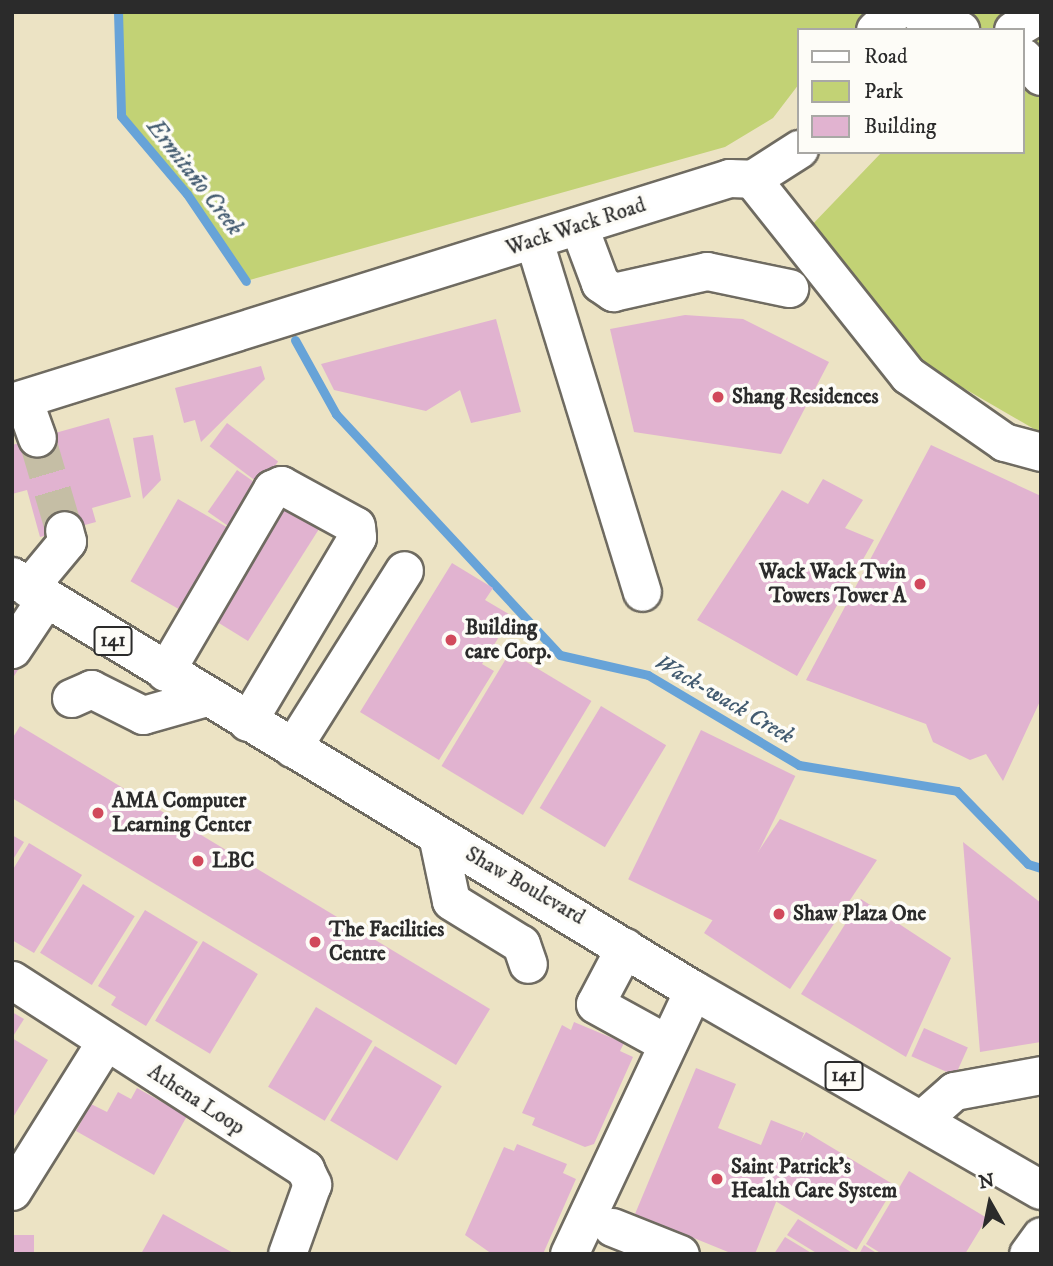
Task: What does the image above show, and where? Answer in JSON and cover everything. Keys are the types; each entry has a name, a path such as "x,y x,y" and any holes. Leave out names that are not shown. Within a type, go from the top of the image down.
{"main road":[{"name":"Shaw Boulevard","path":"29,588 693,989 1041,1190"}],"street":[{"path":"877,28 894,12"},
{"path":"1016,28 1041,13"},
{"path":"1025,59 1041,76"},
{"path":"797,150 752,179 908,375 1004,442 1041,452"},
{"name":"Wack Wack Road","path":"18,400 729,178 752,179"},
{"path":"579,227 600,283 613,292 707,271 789,288"},
{"path":"534,241 642,592"},
{"path":"18,400 37,438"},
{"path":"165,672 272,489 281,485 356,527 357,537 247,722"},
{"path":"12,649 29,588 67,541 64,530"},
{"path":"292,748 404,570"},
{"path":"71,698 91,689 143,715 206,697"},
{"path":"437,835 452,901 521,944 528,964"},
{"path":"625,947 596,1004 666,1043"},
{"name":"Athena Loop","path":"12,980 305,1170 312,1184 287,1254"},
{"path":"569,1254 693,989"},
{"path":"12,1191 105,1042"},
{"path":"921,1120 954,1091 991,1065 1041,1075"},
{"path":"612,1227 680,1254"},
{"path":"1028,1254 1041,1236"}],"green space":[{"path":"118,12 1041,12 1041,433 922,364 809,228 880,154 1025,154 1025,28 797,28 797,87 773,118 725,147 246,281 187,194 121,116"}],"building":[{"name":"Shang Residences","path":"685,315 743,319 829,362 781,454 634,432 610,329"},
{"path":"496,319 521,412 471,423 460,390 426,411 334,390 321,364"},
{"path":"261,366 265,379 201,442 195,420 184,423 175,388"},
{"path":"109,418 131,497 92,508 96,522 40,537 27,490 12,494 12,445"},
{"path":"227,423 278,462 261,485 210,446"},
{"path":"153,435 161,480 143,499 133,438"},
{"path":"931,445 1041,496 1041,699 1003,781 986,754 970,760 933,742 926,724 806,680"},
{"path":"237,470 257,484 227,526 208,512"},
{"path":"823,479 863,500 845,528 874,540 797,676 697,620 782,490 808,504"},
{"path":"178,499 229,528 182,611 131,581"},
{"path":"275,501 319,529 248,641 214,620"},
{"name":"Building care Corp.","path":"452,563 493,588 485,600 512,616 482,664 494,671 439,760 360,712"},
{"path":"510,652 591,701 523,815 441,766"},
{"path":"12,657 22,664 12,679"},
{"path":"601,706 666,745 605,847 540,808"},
{"name":"The Facilities Centre","path":"20,726 490,1009 456,1065 12,798 12,739"},
{"path":"701,730 795,776 723,925 628,879"},
{"name":"Shaw Plaza One","path":"780,819 877,860 790,989 704,933"},
{"path":"12,835 24,842 12,861"},
{"path":"963,842 1041,903 1041,1042 980,1052"},
{"path":"29,843 82,875 34,953 12,940 12,871"},
{"path":"83,884 135,916 92,985 40,953"},
{"path":"861,899 951,958 906,1057 801,994"},
{"path":"145,910 198,942 146,1026 111,1005 116,997 98,986"},
{"path":"203,941 258,974 210,1054 155,1021"},
{"path":"316,1007 373,1041 325,1121 268,1087"},
{"path":"12,1012 24,1019 12,1038"},
{"path":"574,1022 624,1043 620,1051 633,1057 594,1144 585,1147 532,1125 535,1118 522,1113 562,1025 571,1030"},
{"path":"924,1028 968,1048 955,1076 911,1056"},
{"path":"12,1038 48,1060 12,1119"},
{"path":"375,1046 442,1086 397,1161 330,1121"},
{"name":"Saint Patrick's Health Care System","path":"696,1068 736,1084 718,1128 761,1145 771,1120 804,1133 755,1254 733,1254 635,1214"},
{"path":"137,1088 187,1116 154,1175 76,1131 91,1104 107,1112 118,1092 131,1099"},
{"path":"806,1132 895,1186 857,1250 767,1196"},
{"path":"517,1144 567,1164 563,1173 576,1179 543,1254 492,1254 465,1235 504,1147 514,1151"},
{"path":"909,1171 987,1218 965,1254 882,1254 866,1244"},
{"path":"163,1214 235,1254 141,1254"},
{"path":"798,1219 854,1254 818,1254 787,1235"},
{"path":"12,1235 34,1235 34,1254 12,1254"},
{"path":"785,1237 813,1254 774,1254"},
{"path":"864,1245 878,1254 859,1254"}],"waterway":[{"name":"Ermitaño Creek","path":"118,12 121,116 187,194 246,281"},
{"name":"Wack-wack Creek","path":"295,340 336,414 560,655 648,675 799,765 957,791 1028,864 1041,868"}],"tunnel":[{"path":"37,438 64,530"}],"place":[{"name":"Shang Residences","path":"718,397"},
{"name":"Wack Wack Twin Towers Tower A","path":"920,584"},
{"name":"Building care Corp.","path":"451,640"},
{"name":"AMA Computer Learning Center","path":"98,813"},
{"name":"LBC","path":"198,861"},
{"name":"Shaw Plaza One","path":"779,914"},
{"name":"The Facilities Centre","path":"315,942"},
{"name":"Saint Patrick's Health Care System","path":"717,1179"}]}
